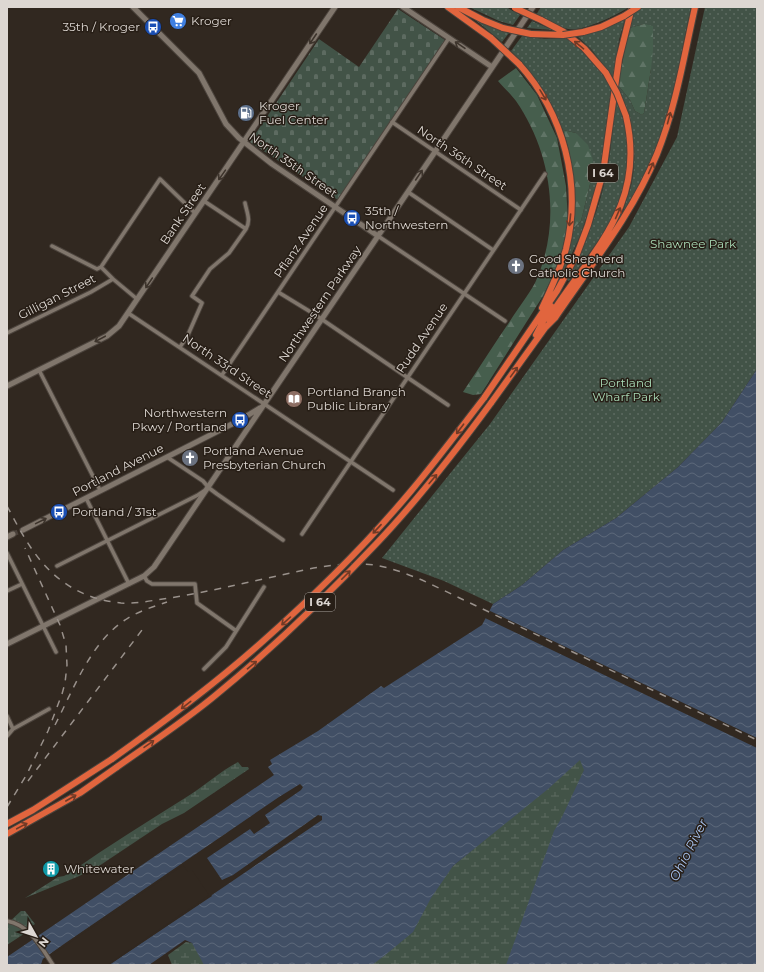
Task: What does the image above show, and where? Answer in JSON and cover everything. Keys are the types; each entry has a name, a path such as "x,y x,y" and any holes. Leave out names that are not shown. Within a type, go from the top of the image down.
{"highway":[{"path":"448,7 491,38 520,64 537,86 555,120 565,150 571,188 570,225 564,255 553,284 534,324"},
{"path":"458,7 483,20 503,28 531,34 563,35 601,27 624,16 638,7"},
{"path":"524,358 579,254 592,224 604,180 622,54 633,7"},
{"name":"I 64","path":"7,824 33,810 112,759 175,714 263,642 316,592 360,547 411,491 484,398 552,299 569,270 583,239 594,210 606,158 619,59 633,7"},
{"name":"I 64","path":"7,834 80,793 217,694 264,654 317,605 386,533 461,443 545,328 555,318 625,216 648,175 667,126 695,7"},
{"path":"514,8 564,32 584,48 606,73 619,96 626,116 630,138 630,161 627,184 621,207 607,234 548,319 545,328"}],"street":[{"name":"North 35th Street","path":"133,7 198,73 226,124 243,143 378,236"},
{"name":"Bank Street","path":"7,386 107,336 119,326 335,7"},
{"path":"403,7 492,67"},
{"name":"Northwestern Parkway","path":"7,644 129,584 152,570 209,488 533,7"},
{"name":"Pflanz Avenue","path":"222,375 449,38"},
{"name":"North 36th Street","path":"392,122 521,210"},
{"name":"Rudd Avenue","path":"302,534 545,174"},
{"name":"Gilligan Street","path":"7,333 91,292 113,279 101,267 160,179 195,214"},
{"path":"408,192 493,250"},
{"path":"204,200 246,229"},
{"path":"180,347 187,337 202,303 192,296 210,269 229,253 246,229 249,222 245,204"},
{"path":"378,236 505,321"},
{"path":"52,246 97,269 101,267"},
{"path":"113,279 138,299"},
{"path":"278,292 448,405"},
{"name":"North 33rd Street","path":"128,313 393,490"},
{"path":"39,370 100,490"},
{"name":"Portland Avenue","path":"23,530 250,415 264,405"},
{"path":"167,457 203,480 209,488 283,540"},
{"path":"57,566 198,496 209,488"},
{"path":"86,498 129,584"},
{"path":"7,537 13,534"},
{"path":"7,553 56,652"},
{"path":"144,576 147,581 152,584 195,584 196,603 236,630"},
{"path":"7,591 22,584"},
{"path":"204,669 226,647 264,587"},
{"path":"7,736 13,730 49,709"},
{"path":"7,716 13,730"},
{"path":"7,922 17,924 26,930 53,965"}],"green space":[{"path":"469,7 506,7 520,15 513,25 499,21"},
{"path":"541,7 629,7 599,22 581,28 568,29 536,15"},
{"path":"643,7 691,7 676,78 662,132 649,166 623,214 634,169 634,145 630,121 618,85 630,100 635,111 642,115 644,113 651,69 644,24 629,28 633,14"},
{"name":"Portland Wharf Park","path":"705,7 757,7 757,369 722,422 678,467 616,518 563,550 522,585 493,604 444,581 382,558 490,424 629,227 677,137"},
{"path":"398,9 445,40 338,200 250,142 319,39 359,67"},
{"path":"474,19 509,33 502,42"},
{"path":"625,19 619,40 613,77 591,49 578,37 606,28"},
{"path":"532,21 553,30 527,28"},
{"path":"644,24 653,26 653,50 644,113 642,115 635,111 630,100 618,85 629,28"},
{"path":"522,36 545,39 567,38 581,48 603,73 611,89 601,164 596,189 580,236 559,281 573,229 581,221 591,180 576,133 563,130 553,108 541,88 511,51"},
{"path":"516,68 537,95 557,138 566,186 568,222 560,261 543,296 481,394 473,395 463,392 535,283 543,260 548,237 550,213 549,189 545,166 538,143 528,121 516,101 498,81"},
{"path":"616,100 623,116 627,139 625,183 619,203 606,230 569,281 567,280 590,230 603,190 609,157"},
{"path":"563,130 576,133 588,145 593,160 591,180 581,221 573,229 575,204 574,179 570,154"},
{"path":"591,749 521,965 345,965 453,866"},
{"path":"238,762 242,767 248,767 249,769 184,813 162,824 96,868 25,898 58,877 64,876 71,872 113,843 192,794 224,770"},
{"path":"21,911 25,911 35,924 32,926 33,928 7,945 7,924"},
{"path":"186,942 192,943 223,965 172,965 168,955"}],"water":[{"name":"Ohio River","path":"757,369 757,965 506,965 554,831 584,770 580,760 548,789 453,866 431,898 413,932 372,965 204,965 192,943 185,940 149,965 109,965 212,896 193,868 184,863 43,959 41,965 7,965 7,957 274,775 268,767 272,764 270,760 318,731 381,686 384,688 482,625 493,604 522,585 563,550 616,518 678,467 722,422"}],"pier":[{"path":"488,610 757,738 757,748 483,617"},
{"path":"300,784 303,787 301,790 265,815 270,823 254,834 250,829 207,858 222,880 233,875 318,815 322,816 322,820 109,965 107,965 209,895 192,870 188,872 183,865 44,960 43,965 41,965 43,959 64,944"}],"tunnel":[{"path":"13,534 23,530"}],"railway":[{"path":"7,506 30,547 45,565 62,581 75,590 98,599 121,603 139,602 197,593 308,569 350,564 368,564 384,567 422,580 757,740"},
{"path":"7,807 27,774 48,731 62,694 67,665 66,645 60,625 25,548"},
{"path":"55,725 76,682 102,641 113,629 125,620 135,614 167,602"},
{"path":"28,781 142,630"}],"place":[{"name":"Kroger","path":"178,21"},
{"name":"35th / Kroger","path":"153,27"},
{"name":"Kroger Fuel Center","path":"246,113"},
{"name":"35th / Northwestern","path":"352,218"},
{"name":"Good Shepherd Catholic Church","path":"516,266"},
{"name":"Portland Branch Public Library","path":"294,399"},
{"name":"Northwestern Pkwy / Portland","path":"240,420"},
{"name":"Portland Avenue Presbyterian Church","path":"190,458"},
{"name":"Portland / 31st","path":"59,512"},
{"name":"Whitewater","path":"51,869"}],"park label":[{"name":"Shawnee Park","path":"693,244"}]}
